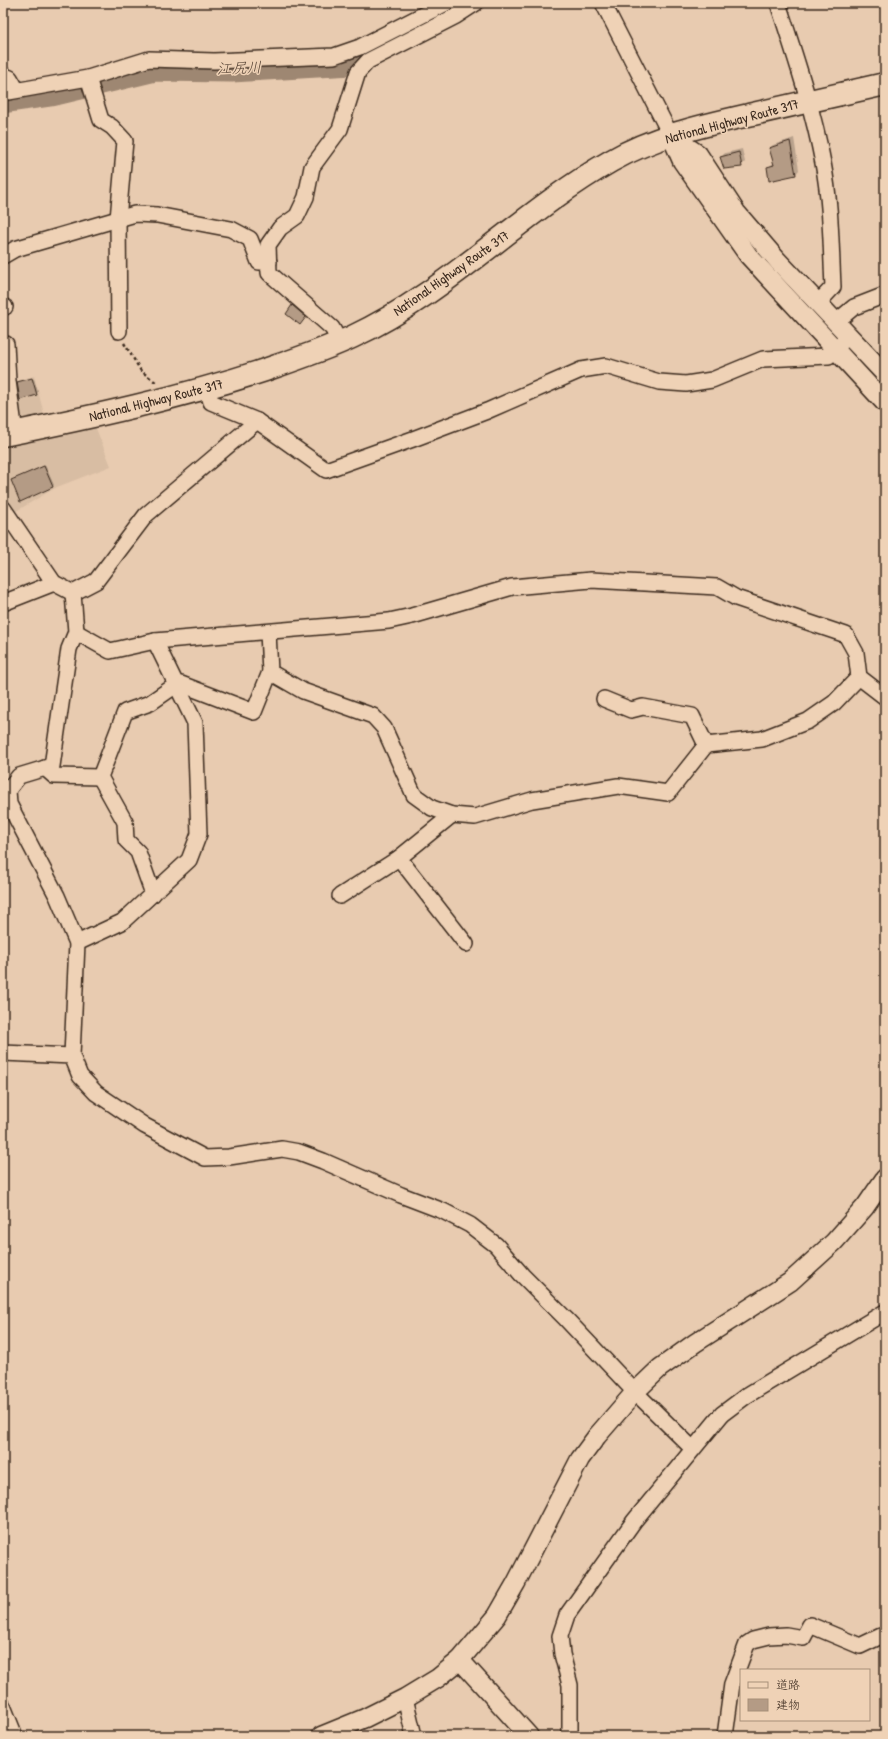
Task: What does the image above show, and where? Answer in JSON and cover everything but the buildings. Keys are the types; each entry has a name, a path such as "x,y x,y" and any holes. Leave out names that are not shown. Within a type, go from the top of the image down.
{"highway":[{"name":"National Highway Route 317","path":"9,434 169,399 283,364 353,337 397,312 434,288 584,177 637,148 712,124 885,84"}],"street":[{"path":"3,74 10,78 10,92 89,83 149,59 214,61 334,56 360,47 446,3"},
{"path":"340,342 332,328 269,273 268,245 280,228 297,216 306,197 312,167 340,129 358,72 368,61 456,16 476,3"},
{"path":"603,3 671,136 682,162 748,255 885,403"},
{"path":"778,3 809,101 823,163 828,194 833,287 818,303"},
{"path":"89,83 101,120 112,127 125,141 118,219 119,331"},
{"path":"671,136 698,154 736,212 778,261 885,374"},
{"path":"3,256 15,249 135,214 157,215 231,229 250,239 259,262 269,262"},
{"path":"836,322 854,307 885,295"},
{"path":"207,388 211,402 257,421 326,470 414,440 581,370 606,366 659,382 686,384 712,380 763,359 828,356 849,336"},
{"path":"6,344 9,434"},
{"path":"73,593 96,581 146,515 257,421"},
{"path":"3,508 54,583 73,593"},
{"path":"76,632 110,651 155,641 389,621 412,616 512,587 591,580 717,587 736,598 846,635 856,653 858,677 834,703 808,721 762,739 706,745 668,793 618,786 532,800 475,817 452,815 432,808 414,795 384,728 373,716 303,692 270,672"},
{"path":"3,602 54,583"},
{"path":"73,593 76,632 69,649 52,766 19,776 5,789 9,804 57,896 78,943 72,1056 80,1076 96,1093 145,1126 205,1158 229,1158 282,1149 299,1152 443,1211 470,1225 496,1245 522,1275 635,1392 693,1449"},
{"path":"100,777 125,712 150,703 176,685 181,684 254,712 270,672 268,632"},
{"path":"78,943 122,922 189,860 199,834 195,723 155,641"},
{"path":"858,677 885,697"},
{"path":"604,699 631,710 643,708 692,716 706,745"},
{"path":"44,768 54,776 100,777"},
{"path":"100,777 126,822 126,840 138,852 152,894"},
{"path":"340,896 399,858 452,815"},
{"path":"399,858 466,944"},
{"path":"3,1053 72,1056"},
{"path":"321,1736 365,1718 405,1698 438,1678 460,1660 497,1616 516,1583 580,1459 597,1436 635,1392 660,1368 695,1343 790,1282 834,1242 865,1207 885,1178"},
{"path":"570,1736 570,1685 562,1654 560,1636 566,1615 634,1521 722,1414 746,1396 885,1312"},
{"path":"725,1736 732,1684 747,1644 754,1640 769,1636 786,1635 803,1638 810,1625 860,1646 881,1636"},
{"path":"460,1660 529,1736"},
{"path":"405,1698 414,1736"},
{"path":"3,1706 15,1736"}],"path":[{"path":"119,331 126,349 141,371 165,389 169,399"}],"shaded area":[{"path":"34,376 44,414 23,420 13,382"},
{"path":"95,426 111,466 57,487 13,513 3,498 3,447"}],"waterway":[{"name":"江尻川","path":"3,101 51,94 155,69 232,70 352,63 391,42"}]}
